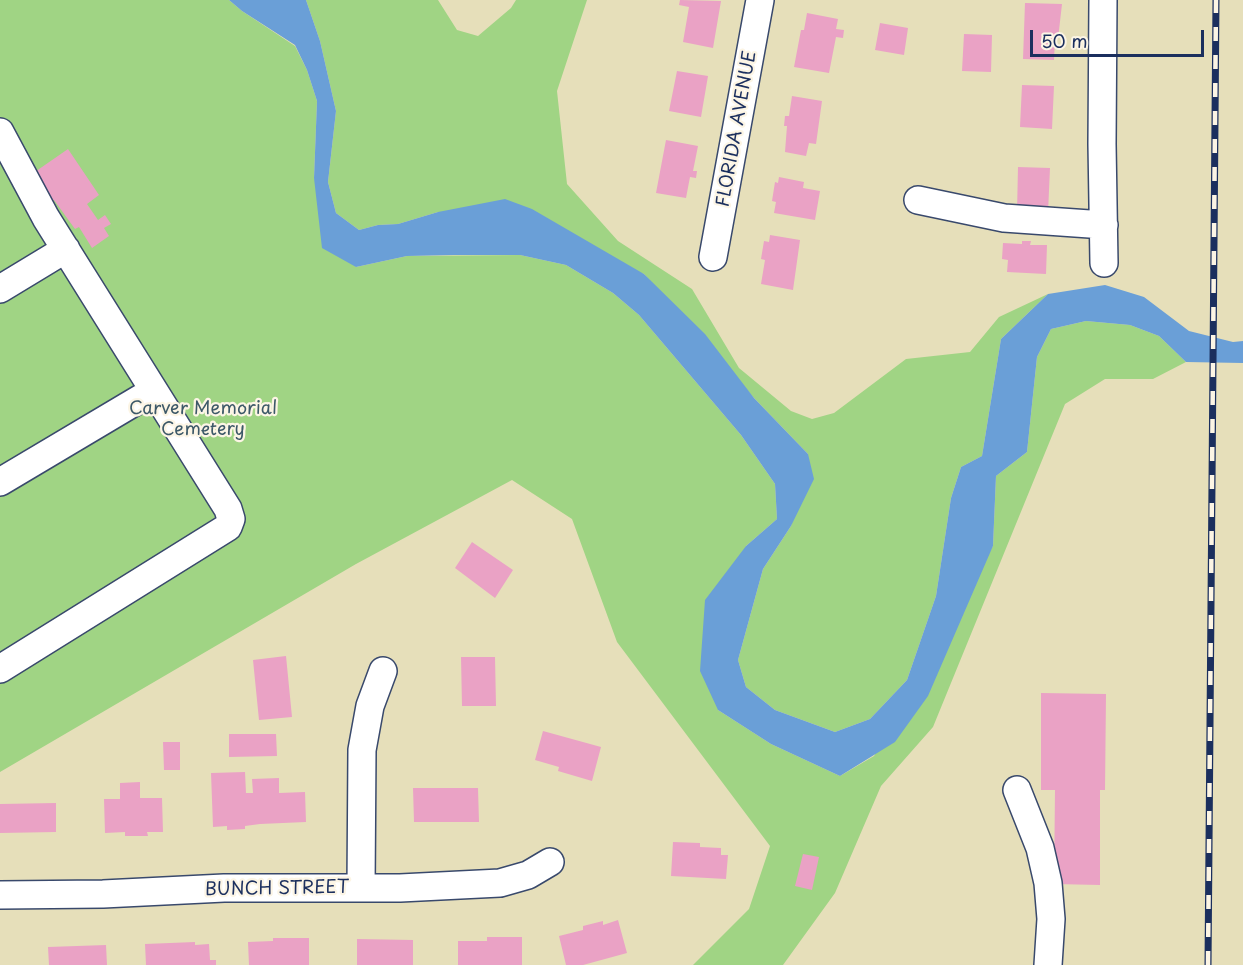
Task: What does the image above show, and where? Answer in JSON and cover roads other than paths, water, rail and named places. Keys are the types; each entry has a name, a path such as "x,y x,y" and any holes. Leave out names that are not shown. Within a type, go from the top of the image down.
{"street":[{"name":"FLORIDA AVENUE","path":"713,257 760,0"},
{"path":"1103,0 1104,263"},
{"path":"0,132 46,218 228,509 231,519 228,526 0,669"},
{"path":"918,200 1004,218 1104,225"},
{"path":"0,289 66,249"},
{"path":"0,482 153,391"},
{"path":"361,888 362,750 370,706 383,671"},
{"path":"1017,790 1040,848 1048,883 1051,919 1048,965"},
{"name":"BUNCH STREET","path":"0,895 500,883 528,875 550,862"}],"water":[{"path":"229,0 306,0 320,41 336,111 328,182 336,213 359,230 378,225 398,224 438,212 505,199 532,209 644,274 705,334 754,398 808,454 814,479 791,526 763,569 738,660 746,687 775,710 835,732 870,719 907,680 936,596 951,498 961,467 982,456 1001,339 1048,294 1105,285 1144,297 1189,331 1233,342 1243,341 1243,363 1186,362 1159,336 1130,325 1086,321 1051,329 1037,357 1027,452 996,476 993,546 928,696 895,742 840,776 771,744 718,710 700,671 705,600 746,546 777,519 775,484 741,435 639,315 613,293 566,265 520,255 454,255 407,256 356,267 322,248 314,178 317,101 307,70 295,45"}],"railway":[{"path":"1208,965 1216,0"}],"park label":[{"name":"Carver Memorial Cemetery","path":"203,419"}]}
